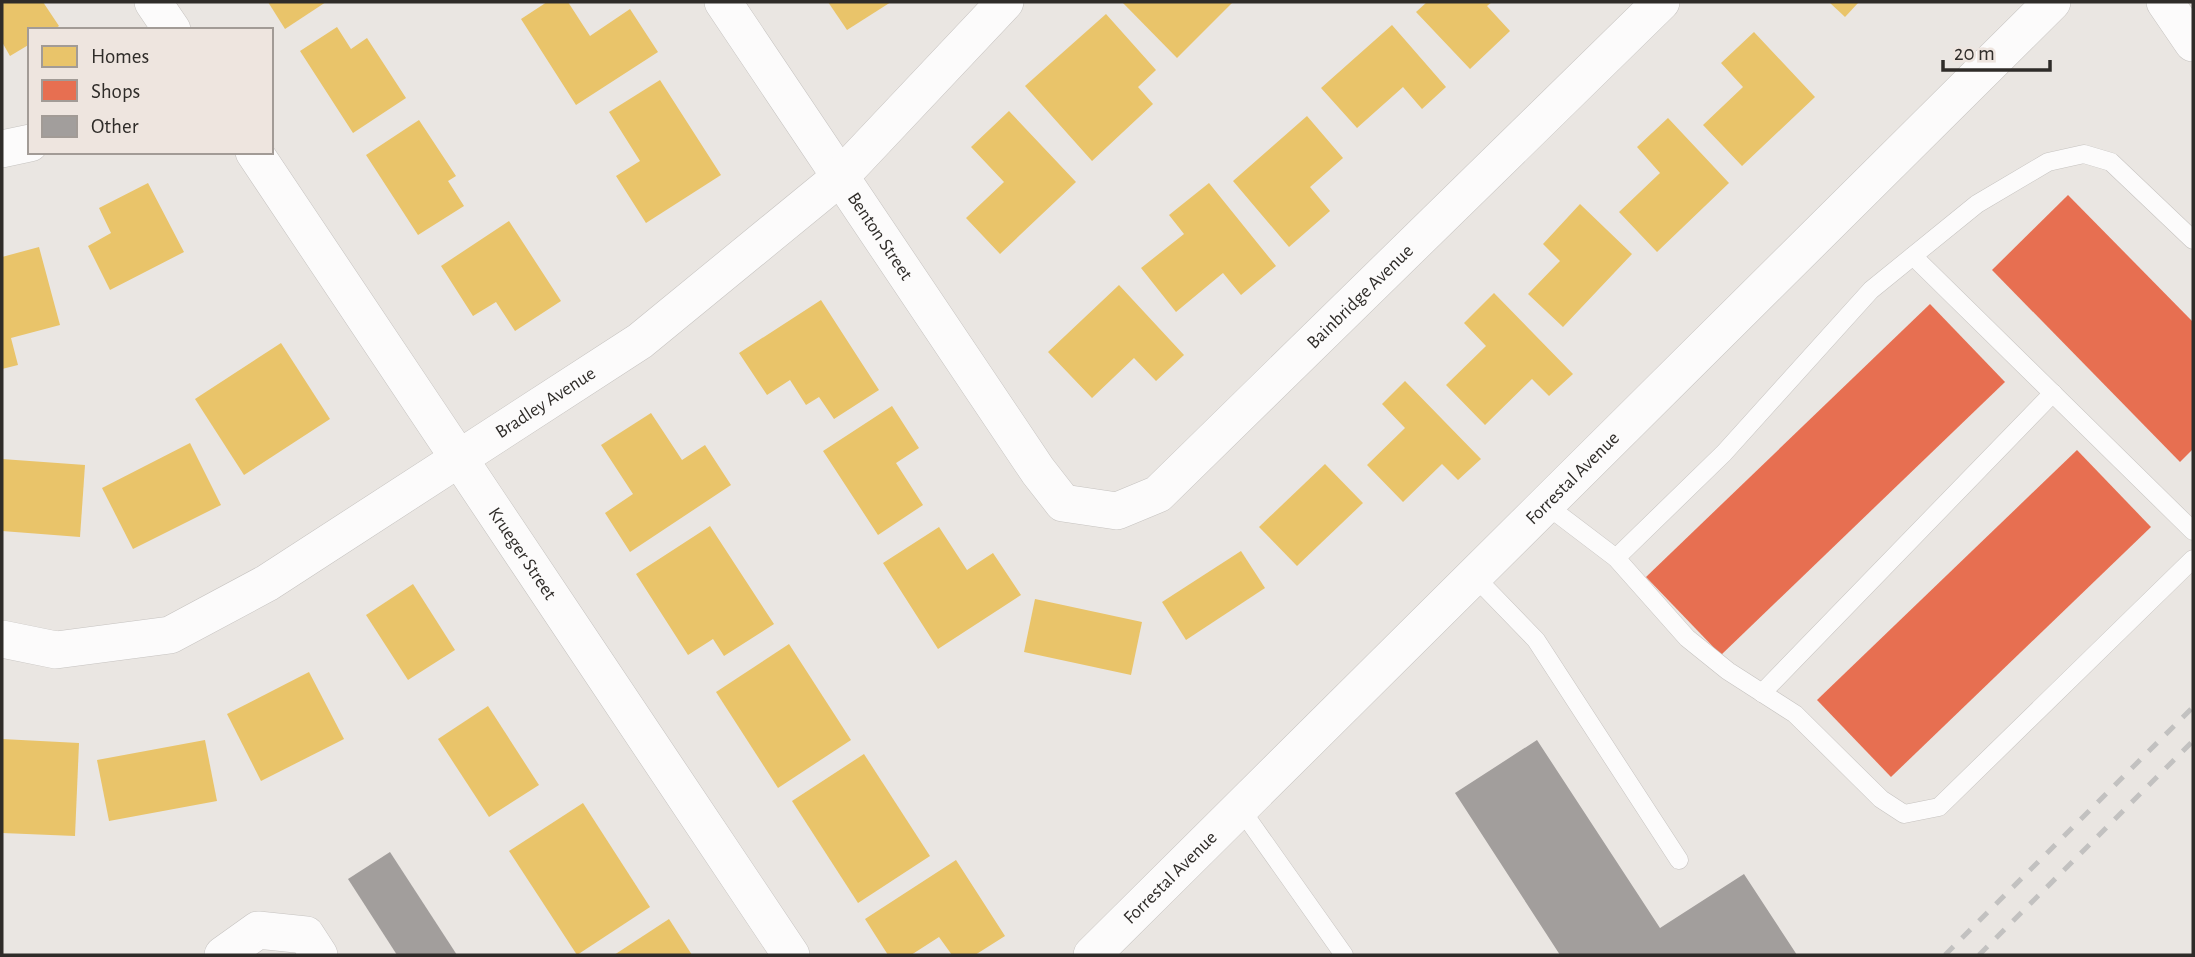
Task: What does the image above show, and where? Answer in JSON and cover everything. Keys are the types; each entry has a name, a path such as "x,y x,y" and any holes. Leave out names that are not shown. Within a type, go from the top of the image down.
{"street":[{"path":"153,2 171,28"},
{"name":"Benton Street","path":"723,2 1038,471"},
{"name":"Bradley Avenue","path":"2,639 56,650 170,635 267,583 640,341 839,178 1004,2"},
{"name":"Bainbridge Avenue","path":"1038,471 1063,503 1116,511 1158,494 1661,2"},
{"name":"Forrestal Avenue","path":"1092,955 2052,2"},
{"path":"2165,2 2193,43"},
{"path":"2,149 28,143"},
{"name":"Krueger Street","path":"255,154 791,955"},
{"path":"223,955 258,929 306,935 319,955"}],"lane":[{"path":"1616,558 1724,453 1871,290 1977,204 2048,162 2084,154 2111,162 2193,240"},
{"path":"1913,256 2193,531"},
{"path":"1762,693 2053,393"},
{"path":"1545,505 1616,558 1687,638 1795,714 1881,799 1904,814 1921,813 1939,807 2193,559"},
{"path":"1474,576 1536,640 1679,860"},
{"path":"1240,808 1344,955"}],"building: Homes":[{"path":"2,2 43,2 59,26 28,28 28,45 10,56 2,42"},
{"path":"268,2 326,2 285,29"},
{"path":"547,2 568,2 590,36 630,9 658,52 576,105 521,19"},
{"path":"828,2 891,2 847,30"},
{"path":"1122,2 1233,2 1177,58"},
{"path":"1427,2 1492,2 1487,6 1510,31 1470,69 1416,12"},
{"path":"1829,2 1859,2 1845,17"},
{"path":"1106,14 1156,70 1138,87 1153,104 1092,161 1025,86"},
{"path":"1392,25 1446,87 1422,109 1403,87 1357,128 1321,88"},
{"path":"337,27 351,49 367,38 406,98 353,133 300,51"},
{"path":"1754,32 1815,97 1742,166 1703,125 1743,87 1721,63"},
{"path":"660,80 721,175 646,223 616,176 640,161 609,112"},
{"path":"1009,111 1076,182 1000,254 966,218 1004,182 971,147"},
{"path":"1307,116 1343,158 1310,187 1330,211 1289,247 1233,181"},
{"path":"1668,118 1729,183 1657,252 1619,212 1660,173 1637,147"},
{"path":"419,120 456,176 448,181 464,206 418,235 366,155"},
{"path":"148,183 184,252 110,290 88,246 111,233 99,208"},
{"path":"1209,183 1276,266 1241,295 1223,273 1176,312 1141,268 1184,234 1169,215"},
{"path":"1580,204 1632,254 1563,327 1528,294 1560,261 1543,244"},
{"path":"509,221 561,301 515,331 496,302 473,316 441,266"},
{"path":"39,247 60,325 11,338 18,365 2,369 2,257"},
{"path":"1119,285 1184,355 1156,381 1134,358 1092,398 1048,352"},
{"path":"1494,293 1573,374 1549,396 1532,379 1485,425 1446,385 1486,346 1464,323"},
{"path":"821,300 879,390 834,419 819,397 806,405 790,380 767,395 739,353"},
{"path":"281,343 330,419 244,475 195,399"},
{"path":"1405,381 1481,459 1458,480 1442,464 1403,502 1367,465 1405,428 1382,404"},
{"path":"892,406 919,448 896,463 923,505 878,535 823,451"},
{"path":"651,413 682,460 705,445 731,485 630,552 605,513 633,494 601,445"},
{"path":"190,443 221,505 133,549 102,488"},
{"path":"2,459 85,465 80,537 2,531"},
{"path":"1325,464 1363,503 1297,566 1259,527"},
{"path":"710,526 774,624 724,656 713,639 688,655 636,574"},
{"path":"939,527 967,570 993,553 1021,595 938,649 883,563"},
{"path":"1241,551 1265,588 1186,640 1162,602"},
{"path":"413,584 455,650 408,680 366,615"},
{"path":"1035,599 1142,622 1131,675 1024,652"},
{"path":"789,644 851,740 778,788 716,692"},
{"path":"309,672 344,739 261,781 227,714"},
{"path":"488,706 539,785 489,817 438,739"},
{"path":"2,739 79,743 75,836 2,833"},
{"path":"205,740 217,801 109,821 97,760"},
{"path":"864,754 930,856 858,903 792,801"},
{"path":"583,803 650,907 577,955 509,851"},
{"path":"956,860 1005,936 975,955 952,955 939,937 911,955 888,955 865,919"},
{"path":"669,919 692,955 614,955"}],"building: Shops":[{"path":"2068,195 2193,322 2193,449 2180,462 1992,270"},
{"path":"1930,304 2005,382 1721,655 1646,577"},
{"path":"2077,450 2151,527 1891,777 1817,700"}],"building: Other":[{"path":"1537,740 1660,928 1744,874 1797,955 1560,955 1455,793"},
{"path":"390,852 457,955 397,955 348,879"}],"railway":[{"path":"1945,955 2193,707"},
{"path":"1979,955 2193,741"}]}
